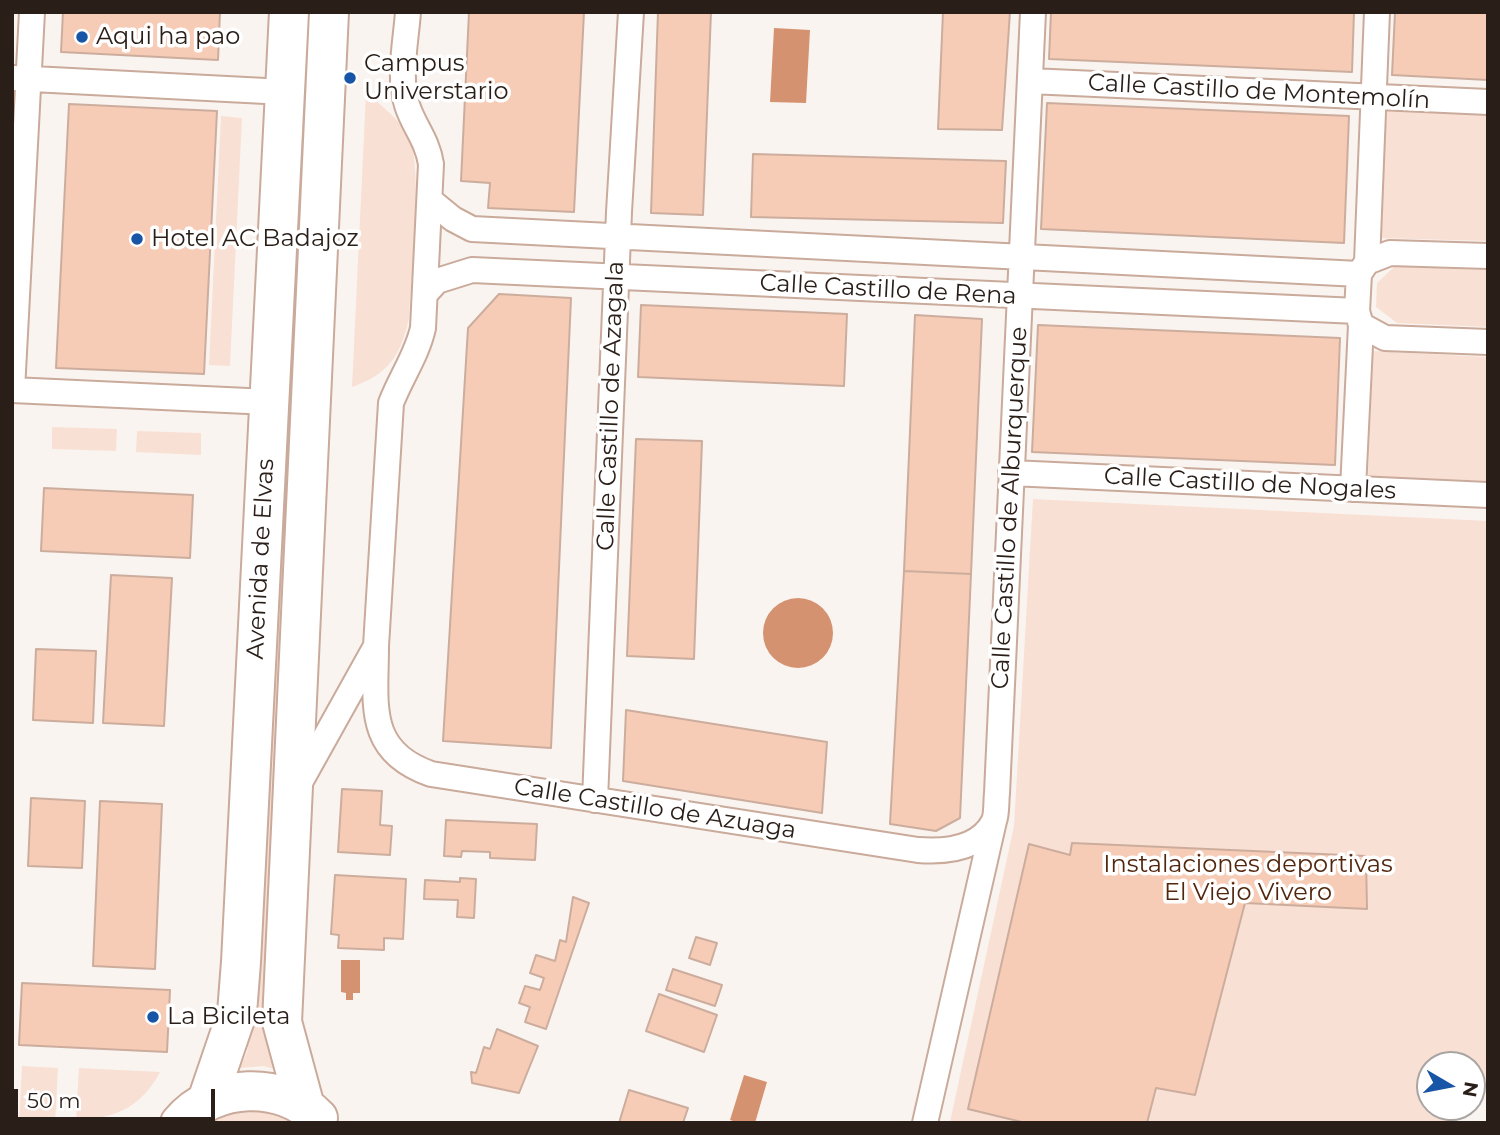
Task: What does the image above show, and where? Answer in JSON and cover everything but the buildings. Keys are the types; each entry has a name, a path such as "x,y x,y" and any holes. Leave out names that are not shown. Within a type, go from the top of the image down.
{"highway":[{"name":"Avenida de Elvas","path":"193,1112 237,1013 289,12"},
{"name":"Avenida de Elvas","path":"313,1115 282,1023 330,12"},
{"path":"193,1112 239,1091 271,1092 313,1115"}],"street":[{"path":"32,12 20,78 12,390 269,402"},
{"name":"Avenida de Elvas","path":"293,796 376,646 391,403 418,349 423,328 431,164 429,147 406,103 404,83 408,12"},
{"name":"Calle Castillo de Azagala","path":"595,800 616,277 631,12"},
{"name":"Calle Castillo de Alburquerque","path":"994,821 1033,12"},
{"path":"1353,489 1359,318 1377,12"},
{"path":"20,78 285,92"},
{"name":"Calle Castillo de Montemolín","path":"1030,81 1488,102"},
{"name":"Calle Castillo de Rena","path":"431,201 453,219 472,229 1021,257 1363,268 1390,253 1488,256"},
{"name":"Calle Castillo de Rena","path":"426,293 437,281 472,271 1019,296 1359,318"},
{"path":"1359,318 1385,338 1488,342"},
{"name":"Calle Castillo de Nogales","path":"1011,473 1488,495"},
{"name":"Calle Castillo de Azuaga","path":"376,646 376,710 386,743 398,757 412,767 431,774 940,852 961,848 980,837 994,821"},
{"path":"925,1123 994,821"}],"green space":[{"path":"301,12 316,12 268,1035 273,1069 264,1066 240,1068 247,1052 253,1011"},
{"path":"366,93 394,117 408,135 415,169 415,223 409,318 402,343 384,369 352,387"},
{"path":"1382,109 1488,113 1488,241 1375,238"},
{"path":"221,116 242,118 230,366 209,365"},
{"path":"1395,266 1488,270 1488,327 1397,323 1376,307 1377,283"},
{"path":"1373,351 1488,357 1488,481 1368,476"},
{"path":"52,427 117,429 116,451 52,449"},
{"path":"137,431 201,433 201,455 136,452"},
{"name":"Instalaciones deportivas El Viejo Vivero","path":"1033,499 1488,521 1488,1086 1486,1088 1486,1051 1416,1051 1416,1121 1456,1121 1454,1123 950,1122 1014,826"},
{"path":"22,1066 58,1068 55,1123 19,1123"},
{"path":"79,1068 160,1072 144,1094 125,1109 103,1117 76,1121"},
{"path":"261,1106 300,1123 202,1123 210,1117"}],"shaded area":[{"path":"774,28 810,30 806,103 770,102"},
{"path":"798,598 823,608 833,633 823,658 798,668 773,658 763,633 773,608"},
{"path":"341,960 360,960 360,993 353,993 353,1000 346,1000 346,993 341,992"},
{"path":"744,1075 767,1082 755,1123 730,1120"}],"place":[{"name":"Aqui ha pao","path":"82,37"},
{"name":"Campus Universtario","path":"350,78"},
{"name":"Hotel AC Badajoz","path":"137,239"},
{"name":"La Bicileta","path":"153,1017"}]}
